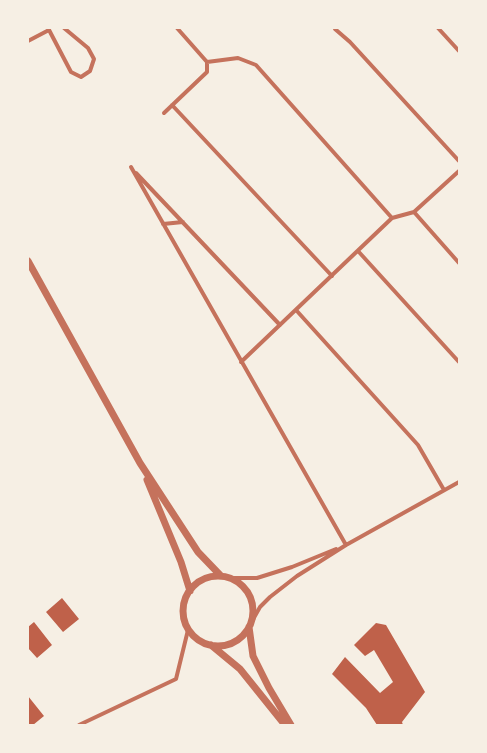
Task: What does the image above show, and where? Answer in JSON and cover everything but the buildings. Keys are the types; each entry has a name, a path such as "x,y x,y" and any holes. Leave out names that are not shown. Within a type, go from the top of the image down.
{"street":[{"path":"28,41 48,29 71,72 82,77 90,71 94,59 88,48 64,28"},
{"path":"164,113 207,72 207,62 177,28"},
{"path":"335,28 350,42 459,161"},
{"path":"438,28 459,51"},
{"path":"207,62 238,58 256,65 392,218"},
{"path":"172,105 332,276"},
{"path":"280,325 131,167 346,545"},
{"path":"241,362 392,218 414,212 459,170"},
{"path":"414,212 458,260"},
{"path":"163,224 183,222"},
{"path":"358,251 459,362"},
{"path":"28,261 140,463 198,552 222,576"},
{"path":"296,310 418,445 444,490"},
{"path":"140,463 181,562 190,591"},
{"path":"346,545 292,567 257,578 212,576 203,579 190,591 184,605 185,621 188,630 199,640 211,645 218,646 235,642 246,633 260,607 270,596 346,545 459,482"},
{"path":"230,578 244,587 249,594 253,604 250,625 254,656 269,688 291,725"},
{"path":"79,725 176,679 188,630"},
{"path":"211,645 240,669 285,725"}]}
